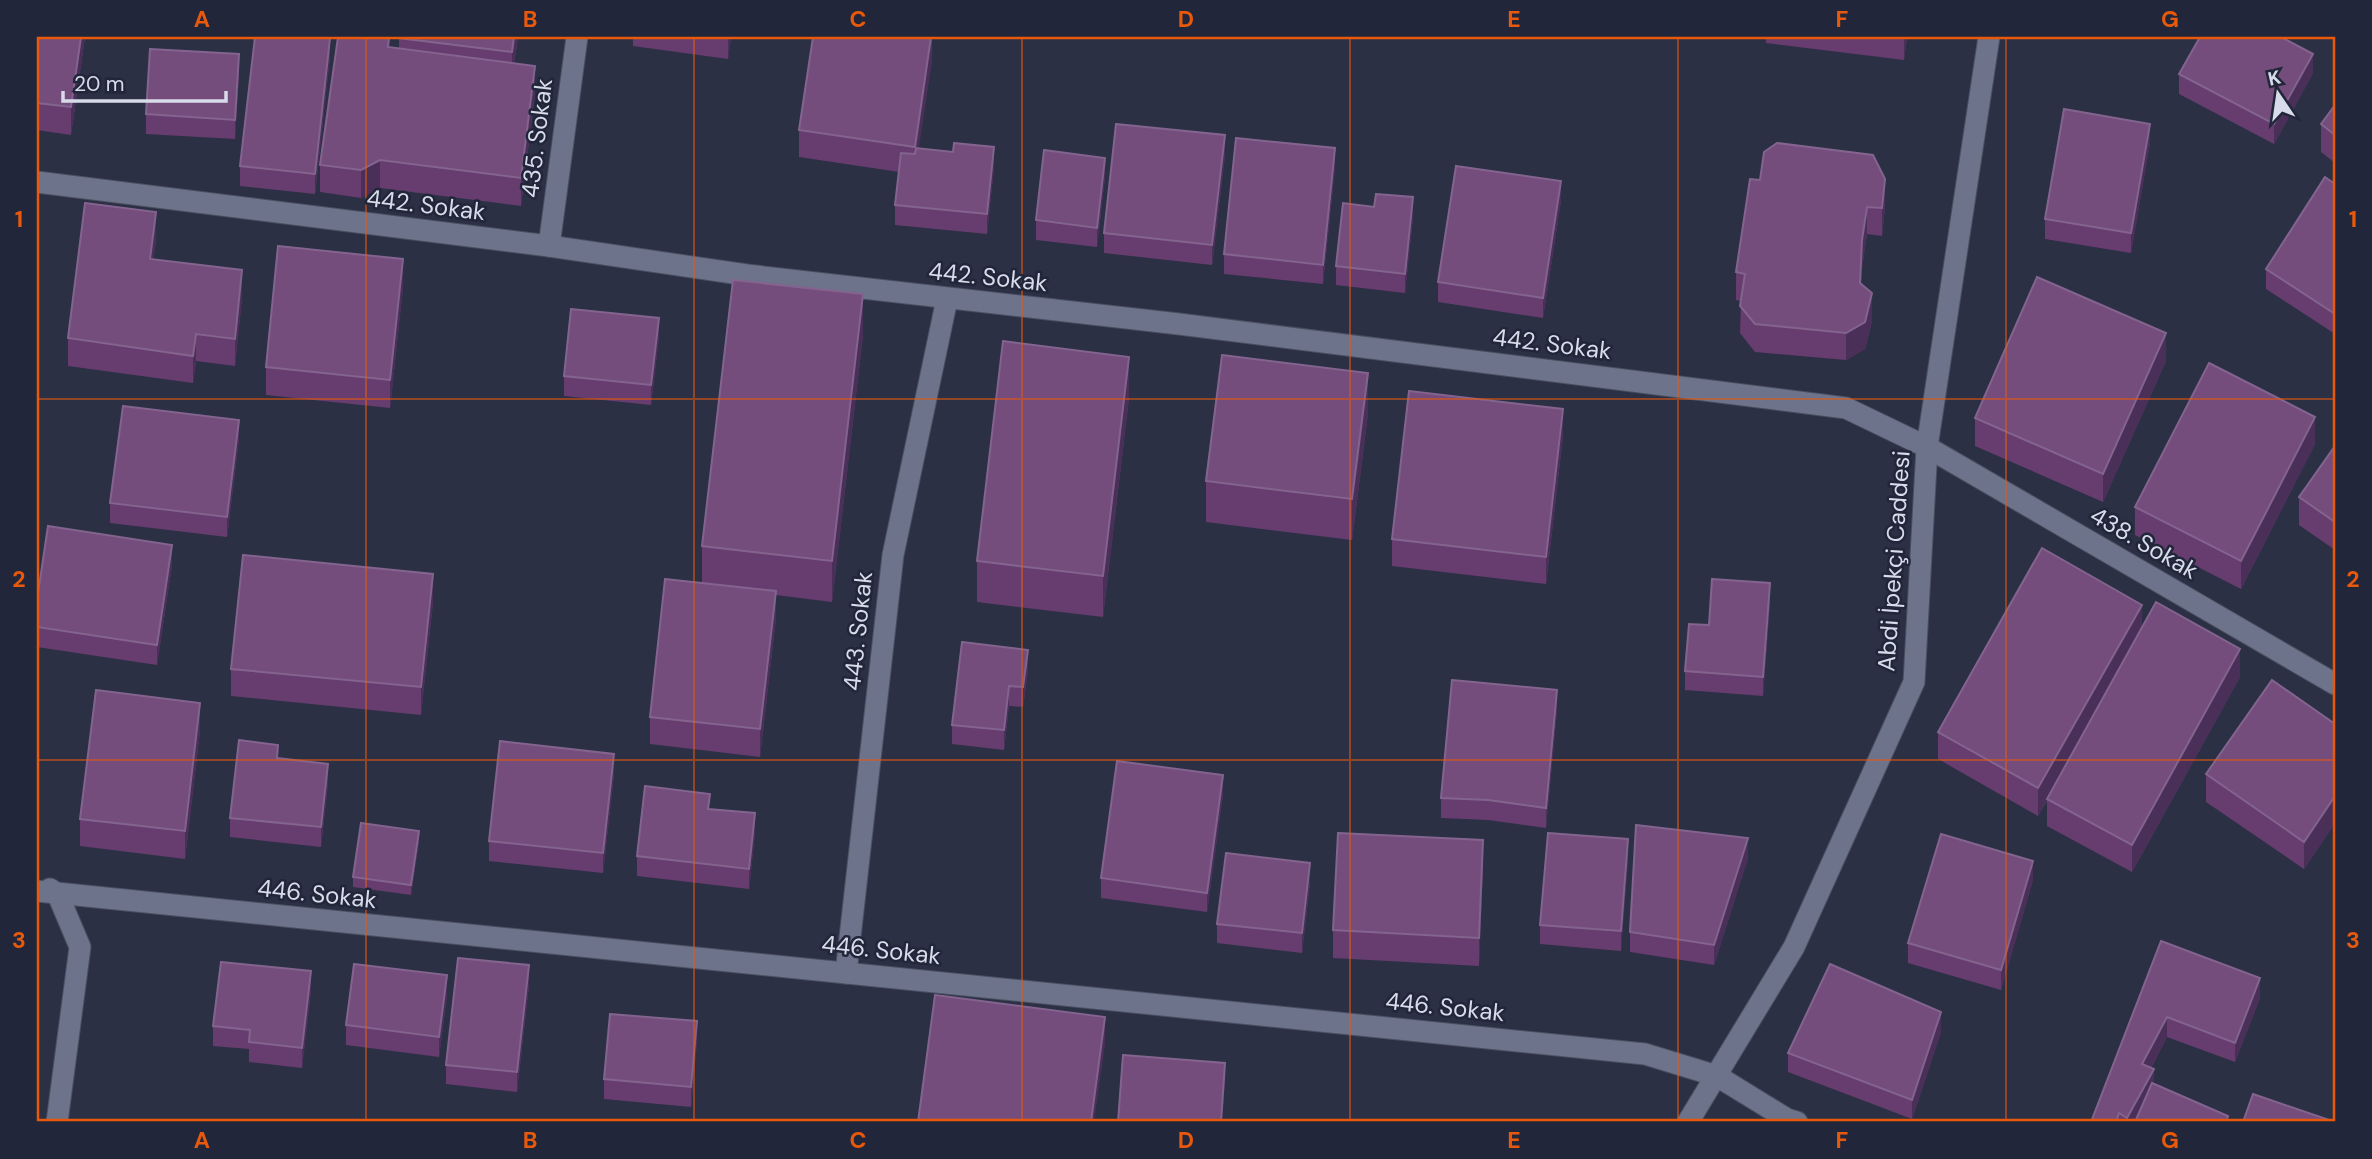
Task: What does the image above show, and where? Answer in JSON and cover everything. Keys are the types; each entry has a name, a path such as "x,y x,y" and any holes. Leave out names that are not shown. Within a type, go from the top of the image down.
{"street":[{"name":"435. Sokak","path":"549,246 577,37"},
{"name":"Abdi İpekçi Caddesi","path":"1688,1122 1794,947 1914,682 1927,447 1989,37"},
{"name":"442. Sokak","path":"37,182 549,246 747,275 1193,326 1846,408 1927,447"},
{"name":"443. Sokak","path":"846,973 893,555 947,299"},
{"name":"438. Sokak","path":"1927,447 2335,684"},
{"path":"37,881 58,895 80,947 57,1122"},
{"name":"446. Sokak","path":"37,891 1645,1054 1717,1076 1787,1119 1797,1122"}],"building":[{"path":"37,37 81,37 71,107 37,103"},
{"path":"255,37 330,38 315,174 240,166"},
{"path":"338,37 389,37 388,47 535,66 521,178 380,160 361,170 320,165"},
{"path":"399,37 514,37 512,52"},
{"path":"813,37 931,37 915,147 799,130"},
{"path":"2200,37 2281,37 2313,54 2274,124 2179,74"},
{"path":"150,49 239,54 235,120 146,114"},
{"path":"2335,105 2335,135 2321,124"},
{"path":"2064,109 2150,124 2131,233 2045,219"},
{"path":"1116,124 1225,135 1212,245 1104,233"},
{"path":"1236,138 1335,148 1323,265 1224,254"},
{"path":"954,143 994,147 987,214 895,205 901,153 915,154 916,148 953,152"},
{"path":"1777,143 1873,155 1885,179 1882,208 1867,207 1862,240 1860,283 1872,293 1865,322 1846,333 1755,324 1740,306 1745,274 1736,272 1750,179 1760,180 1764,152"},
{"path":"1044,150 1105,158 1097,228 1036,220"},
{"path":"1456,166 1561,181 1543,298 1438,282"},
{"path":"2325,177 2335,184 2335,314 2266,269"},
{"path":"1376,194 1413,197 1405,274 1336,266 1343,203 1374,207"},
{"path":"85,203 156,212 150,259 242,270 235,339 196,334 193,356 68,338"},
{"path":"278,246 403,259 390,380 266,367"},
{"path":"2037,277 2166,333 2103,474 1975,418"},
{"path":"733,280 863,294 832,561 702,546"},
{"path":"571,309 659,318 651,385 564,376"},
{"path":"1003,341 1129,357 1103,576 977,561"},
{"path":"1222,355 1368,373 1352,499 1206,481"},
{"path":"2209,363 2315,417 2241,561 2135,507"},
{"path":"1409,391 1563,409 1546,557 1392,539"},
{"path":"123,406 239,420 227,517 110,503"},
{"path":"2335,446 2335,522 2299,497"},
{"path":"48,526 172,545 157,645 37,627 37,600"},
{"path":"2042,548 2142,605 2038,788 1938,732"},
{"path":"243,555 433,574 421,687 231,669"},
{"path":"665,579 776,591 760,729 650,717"},
{"path":"1712,579 1770,583 1763,677 1685,671 1689,624 1709,625"},
{"path":"2156,602 2240,649 2132,845 2047,799"},
{"path":"962,642 1028,650 1023,687 1009,686 1004,730 952,725"},
{"path":"1452,680 1557,690 1546,808 1488,800 1441,798"},
{"path":"2272,680 2335,724 2335,796 2304,842 2206,774"},
{"path":"96,690 200,703 185,831 80,819"},
{"path":"239,740 278,745 277,758 328,764 321,827 230,818"},
{"path":"500,741 614,754 603,853 489,841"},
{"path":"1117,761 1223,775 1207,893 1101,878"},
{"path":"645,786 710,794 708,809 755,813 749,869 637,856"},
{"path":"361,823 419,831 411,885 353,877"},
{"path":"1636,825 1748,838 1714,945 1630,932"},
{"path":"1338,833 1483,840 1479,938 1333,930"},
{"path":"1548,833 1628,839 1621,931 1540,925"},
{"path":"1941,834 2033,861 2001,970 1908,943"},
{"path":"1226,853 1310,863 1302,933 1217,924"},
{"path":"2161,941 2260,978 2235,1043 2167,1017 2142,1064 2154,1069 2127,1118 2119,1113 2116,1122 2091,1122"},
{"path":"458,958 529,965 517,1072 446,1065"},
{"path":"221,962 311,971 302,1048 249,1042 250,1030 213,1026"},
{"path":"354,964 447,975 439,1037 346,1025"},
{"path":"1830,964 1941,1012 1912,1100 1788,1053"},
{"path":"935,995 1105,1017 1091,1122 918,1122"},
{"path":"610,1014 697,1021 691,1087 604,1079"},
{"path":"1123,1055 1225,1063 1221,1122 1118,1122"},
{"path":"2152,1083 2228,1116 2226,1122 2135,1122"},
{"path":"2253,1094 2335,1122 2243,1122"}]}
